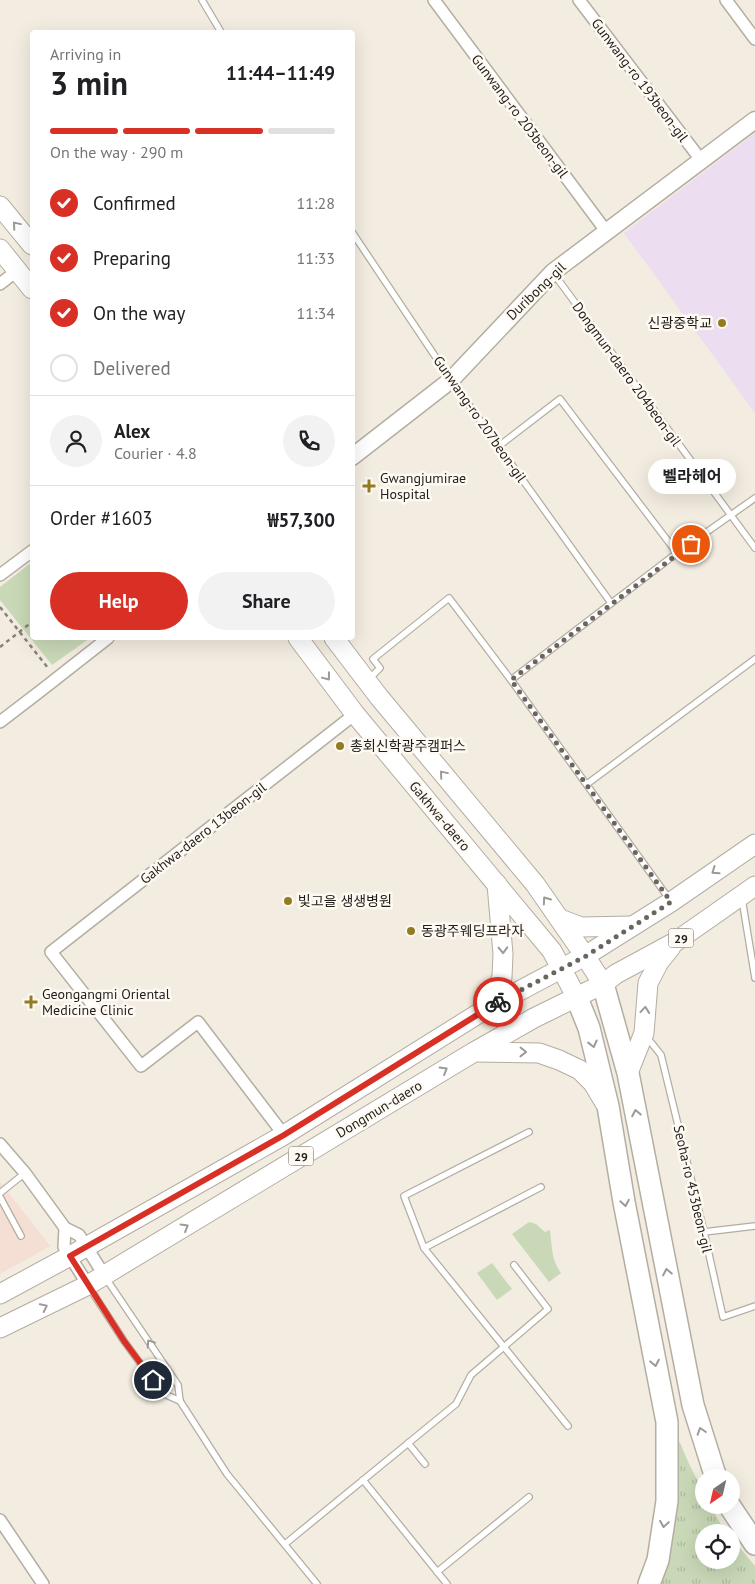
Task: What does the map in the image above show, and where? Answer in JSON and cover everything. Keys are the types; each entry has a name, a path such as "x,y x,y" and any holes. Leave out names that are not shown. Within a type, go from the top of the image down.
{"highway":[{"path":"602,984 628,1074 693,1405 713,1469"},
{"path":"576,998 589,1028 608,1106 624,1202 667,1422 668,1501 658,1560 649,1584"},
{"path":"735,1514 755,1544"}],"main road":[{"path":"0,206 30,243"},
{"path":"0,249 30,286"},
{"name":"Gakhwa-daero","path":"300,640 355,714 552,951 576,998"},
{"path":"336,640 367,681 535,884 586,956 602,984"},
{"name":"Dongmun-daero","path":"0,1294 284,1135 489,1007 586,956 671,902 755,844"},
{"path":"489,1007 502,977 503,954 497,884"},
{"name":"Dongmun-daero","path":"0,1328 104,1276 474,1052 534,1018 602,984 616,974 675,942 748,891"},
{"path":"560,919 581,927 632,926"},
{"path":"628,1074 644,1033 648,983 659,962 675,942"},
{"path":"474,1052 539,1053 558,1060 580,1070 593,1083 608,1106"}],"street":[{"name":"Gunwang-ro 203beon-gil","path":"434,0 606,231"},
{"name":"Gunwang-ro 193beon-gil","path":"579,0 701,160"},
{"path":"726,0 755,38"},
{"name":"Duribong-gil","path":"355,455 451,380 552,272 755,120"},
{"path":"0,284 18,270"},
{"path":"0,575 30,552"},
{"path":"0,722 105,640"},
{"name":"Gakhwa-daero 13beon-gil","path":"284,1135 198,1022 141,1066 51,952 355,714"},
{"path":"0,1144 25,1173 65,1228 79,1235 104,1276"},
{"path":"65,1228 64,1247 88,1285"},
{"path":"0,1520 43,1584"}],"lane":[{"path":"202,0 220,30"},
{"name":"Gunwang-ro 207beon-gil","path":"355,236 451,380 611,603"},
{"name":"Dongmun-daero 204beon-gil","path":"552,272 755,548"},
{"path":"499,446 560,398 677,553"},
{"path":"511,680 677,553 755,498"},
{"path":"367,681 380,668 374,658 449,598 587,784 671,902"},
{"path":"587,784 755,659"},
{"path":"748,891 755,978"},
{"name":"Seoha-ro 453beon-gil","path":"644,1033 661,1055 723,1317 755,1306"},
{"path":"529,1132 404,1196 424,1248 568,1426"},
{"path":"21,1236 0,1195 25,1173"},
{"path":"424,1248 541,1187"},
{"path":"704,1232 755,1226"},
{"path":"285,1544 456,1404 472,1374 548,1309 514,1265"},
{"path":"104,1276 178,1385 180,1401 227,1474 317,1584"},
{"path":"88,1285 124,1341 162,1393 180,1401"},
{"path":"408,1443 425,1464"},
{"path":"363,1480 447,1584"},
{"path":"437,1572 529,1497"}],"path":[{"path":"0,607 56,679"},
{"path":"0,647 30,624"}],"shaded area":[{"name":"신광중학교","path":"755,133 755,413 624,233"},
{"path":"0,1182 50,1246 0,1274"}],"green space":[{"path":"30,564 30,638 0,600 0,587"},
{"path":"32,640 87,640 52,665"},
{"path":"529,1222 536,1224 545,1232 550,1230 554,1258 561,1273 549,1282 512,1234"},
{"path":"492,1263 512,1289 497,1300 477,1273"},
{"path":"676,1434 695,1476 695,1514 715,1514 721,1524 695,1524 695,1569 740,1569 740,1548 755,1566 755,1584 656,1584"}],"way so far":[{"path":"498,1002 586,956 671,902 511,680 691,544"}],"place":[{"name":"신광중학교","path":"722,323"},
{"name":"Gwangjumirae Hospital","path":"369,486"},
{"name":"벨라헤어","path":"691,544"},
{"name":"총회신학광주캠퍼스","path":"340,746"},
{"name":"빛고을 생생병원","path":"288,901"},
{"name":"동광주웨딩프라자","path":"411,931"},
{"name":"Geongangmi Oriental Medicine Clinic","path":"31,1002"}],"route":[{"path":"153,1380 124,1341 70,1256 284,1135 498,1002"}]}
